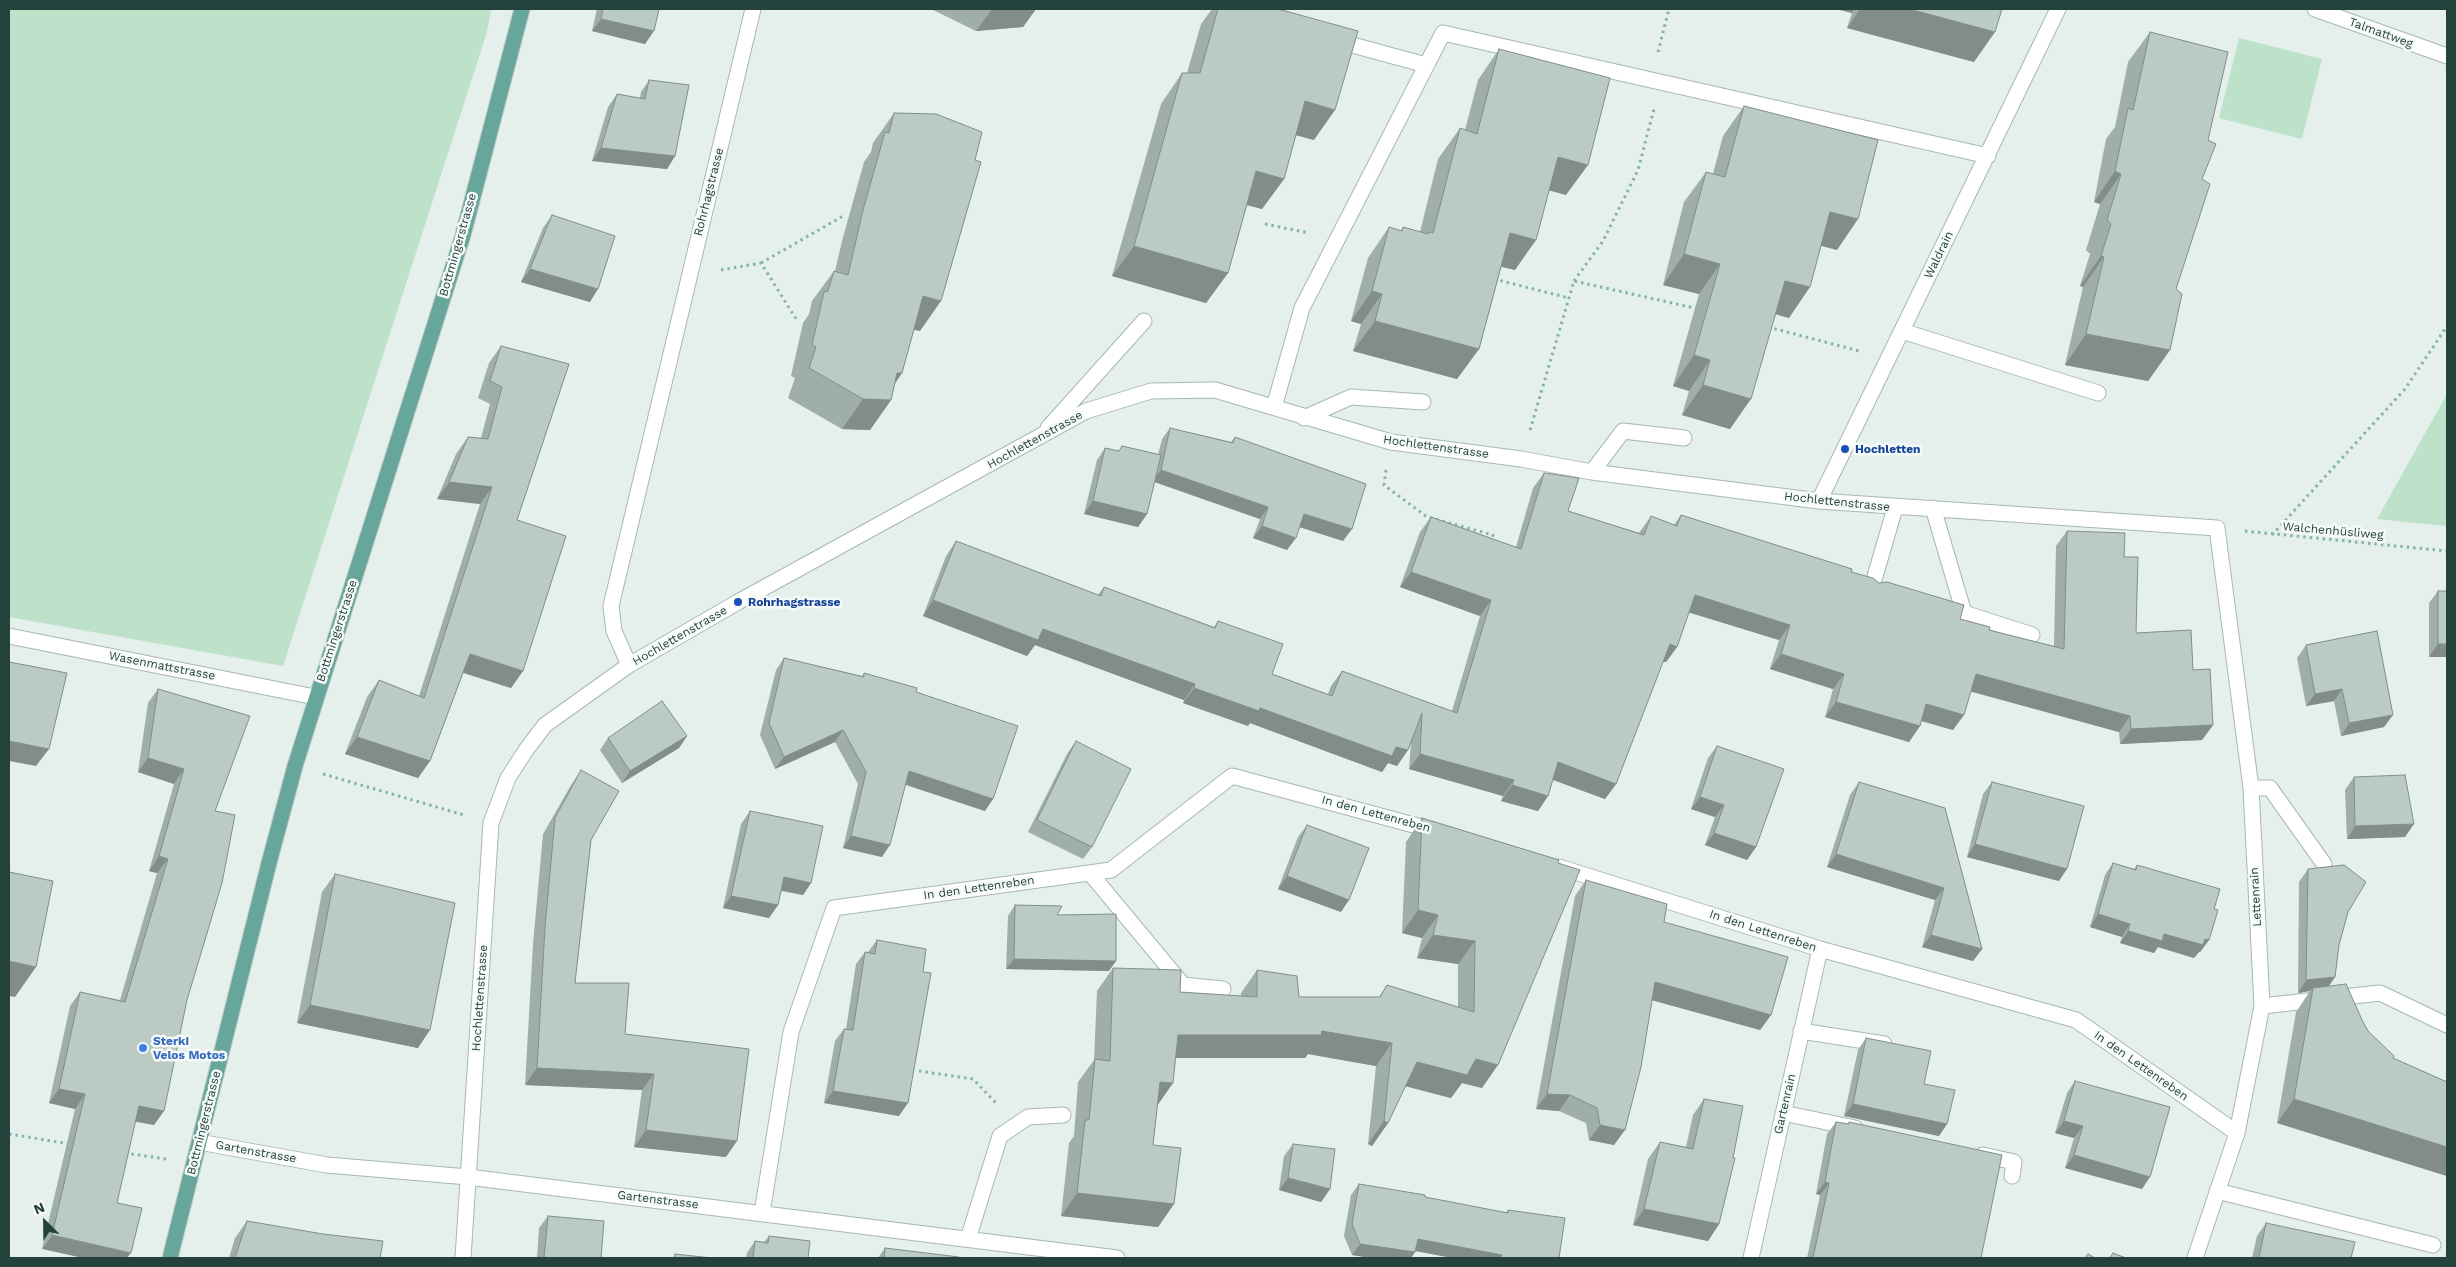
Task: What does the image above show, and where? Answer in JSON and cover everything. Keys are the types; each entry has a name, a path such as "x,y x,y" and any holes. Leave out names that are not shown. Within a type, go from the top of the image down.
{"main road":[{"name":"Bottmingerstrasse","path":"170,1258 295,766 315,697 463,235 522,9"}],"street":[{"name":"Rohrhagstrasse","path":"629,666 614,631 611,606 753,9"},
{"name":"Waldrain","path":"1819,501 2058,9"},
{"name":"Talmattweg","path":"2315,9 2334,12 2447,56"},
{"path":"1274,407 1302,308 1444,33 1988,156"},
{"path":"1315,36 1426,65"},
{"path":"1039,438 1144,321"},
{"path":"1902,331 2098,393"},
{"name":"Hochlettenstrasse","path":"463,1258 491,822 508,778 526,750 545,725 629,666 781,578 1086,411 1151,391 1215,390 1390,442 1521,459 1592,472 1819,501 1895,508 1933,508 2217,528"},
{"path":"1304,418 1351,397 1423,402"},
{"path":"1592,472 1623,431 1684,438"},
{"path":"1871,590 1895,508"},
{"path":"1933,508 1964,613 2032,635"},
{"name":"Lettenrain","path":"2195,1258 2237,1133 2262,1006 2251,788 2217,528"},
{"name":"Wasenmattstrasse","path":"9,636 315,697"},
{"name":"In den Lettenreben","path":"762,1213 791,1032 834,908 1110,870 1232,776 1453,835"},
{"path":"2251,788 2270,788 2324,864"},
{"name":"In den Lettenreben","path":"1548,863 1820,949 2076,1020 2237,1133"},
{"path":"1090,873 1182,985 1223,989"},
{"name":"Gartenrain","path":"1751,1258 1820,949"},
{"path":"2262,1006 2380,993 2447,1026"},
{"path":"1801,1031 1898,1046"},
{"path":"1783,1113 1870,1131"},
{"path":"968,1240 1000,1136 1028,1117 1063,1115"},
{"name":"Gartenstrasse","path":"200,1142 327,1165 468,1177 1117,1258"},
{"path":"1966,1152 2014,1162 2012,1176"},
{"path":"2217,1191 2433,1245"}],"path":[{"path":"1521,459 1574,281 1603,241 1638,170 1670,9"},
{"path":"689,276 761,263 843,216"},
{"path":"1265,224 1338,240"},
{"path":"761,263 798,322"},
{"path":"1492,279 1569,298"},
{"path":"1574,281 1707,311"},
{"path":"1764,326 1888,359"},
{"path":"2272,535 2405,389 2447,326"},
{"path":"1390,442 1384,485 1427,516 1493,535 1491,543"},
{"name":"Walchenhüsliweg","path":"2217,528 2447,551"},
{"path":"295,766 491,822"},
{"path":"919,1071 973,1080 1018,1124"},
{"path":"9,1134 77,1145"},
{"path":"116,1151 195,1164"}],"green space":[{"path":"9,9 491,9 487,32 283,666 9,617"},
{"path":"2239,38 2322,59 2302,139 2219,118"},
{"path":"2447,394 2447,526 2377,519"}],"building":[{"path":"603,9 659,9 654,31 601,19"},
{"path":"1218,9 1278,9 1358,31 1335,110 1305,101 1284,179 1256,171 1228,273 1134,246 1182,73 1200,73"},
{"path":"1909,9 2002,9 1995,32"},
{"path":"2150,32 2228,52 2208,140 2216,144 2202,179 2210,184 2176,289 2182,294 2170,350 2086,334 2104,257 2101,256 2111,224 2107,220 2121,174 2115,171 2128,108 2133,110"},
{"path":"1499,49 1610,78 1588,165 1558,157 1536,240 1510,233 1479,349 1375,321 1382,294 1372,291 1389,227 1402,231 1403,227 1428,234 1429,232 1433,233 1460,128 1477,134"},
{"path":"649,80 689,85 675,156 601,148 617,94 645,99"},
{"path":"1744,106 1878,140 1858,219 1830,212 1810,287 1785,281 1751,399 1703,385 1710,360 1694,355 1720,264 1684,254 1706,172 1725,177"},
{"path":"894,113 936,114 982,132 975,160 981,162 941,301 923,296 902,373 897,373 891,400 863,399 809,368 816,347 812,345 824,292 828,291 834,271 848,275 863,210 885,132 889,133"},
{"path":"552,215 615,236 598,289 530,269"},
{"path":"501,346 569,364 517,520 566,536 523,671 470,654 430,761 357,737 379,680 424,698 492,487 449,482 468,437 488,439 502,387 490,381"},
{"path":"1170,428 1233,443 1235,437 1366,484 1352,529 1304,514 1296,538 1262,526 1268,507 1161,470"},
{"path":"1122,446 1161,455 1147,514 1093,501 1105,448 1119,451"},
{"path":"1544,473 1579,478 1568,511 1644,535 1651,516 1677,526 1681,515 1852,569 1851,572 1873,578 1879,583 1887,582 1964,605 1960,619 1990,627 1989,630 2064,649 2067,531 2125,533 2124,557 2138,557 2136,633 2191,630 2193,670 2210,669 2213,725 2131,729 2130,716 1976,674 1964,715 1926,704 1920,726 1836,702 1844,674 1781,654 1790,625 1695,595 1677,647 1670,644 1616,784 1558,762 1548,796 1512,785 1514,780 1420,754 1422,713 1408,750 1396,747 1392,756 1260,708 1259,711 1194,688 1195,684 1043,629 1038,640 933,600 956,541 1101,596 1104,587 1215,628 1218,621 1283,644 1272,674 1332,696 1342,671 1457,713 1491,600 1411,572 1431,517 1521,549"},
{"path":"2438,591 2447,591 2447,644 2438,644"},
{"path":"2377,631 2393,715 2349,723 2342,689 2315,694 2306,645"},
{"path":"784,658 864,677 864,673 917,688 916,692 1018,726 993,799 909,771 890,845 851,836 866,772 843,730 784,757 769,723"},
{"path":"9,662 67,673 49,749 9,741"},
{"path":"158,689 250,716 215,811 235,815 222,883 187,1000 164,1111 139,1106 117,1203 142,1208 131,1253 52,1235 85,1094 59,1089 80,992 125,1002 168,859 159,856 184,769 148,758"},
{"path":"662,701 687,736 630,771 608,738"},
{"path":"1076,741 1131,769 1092,847 1037,820"},
{"path":"1717,746 1784,769 1756,847 1714,833 1724,805 1700,797"},
{"path":"581,770 619,791 591,840 575,983 629,983 625,1034 749,1049 737,1141 646,1130 654,1074 537,1068 545,927 555,818"},
{"path":"2405,775 2414,824 2355,826 2354,777"},
{"path":"1859,782 1945,808 1982,949 1931,935 1944,888 1836,854"},
{"path":"1992,782 2084,806 2067,869 1975,844"},
{"path":"750,811 823,826 811,883 784,877 778,905 731,896"},
{"path":"1422,818 1559,860 1558,863 1580,870 1498,1065 1476,1059 1467,1075 1417,1062 1388,1123 1384,1121 1392,1043 1322,1031 1321,1035 1178,1035 1173,1083 1160,1082 1153,1145 1181,1148 1174,1204 1077,1193 1085,1120 1089,1120 1095,1059 1110,1061 1113,968 1181,970 1180,992 1257,997 1257,970 1297,976 1299,997 1380,997 1387,985 1474,1012 1475,941 1433,935 1438,915 1418,910"},
{"path":"1307,825 1369,848 1349,900 1287,876"},
{"path":"2113,863 2136,870 2137,865 2220,889 2214,909 2218,910 2209,940 2205,939 2203,945 2164,934 2162,941 2128,931 2130,924 2098,914"},
{"path":"2344,865 2366,882 2348,912 2339,945 2335,977 2306,980 2308,869"},
{"path":"9,872 53,881 36,967 9,961"},
{"path":"335,874 455,903 430,1030 310,1005"},
{"path":"1586,880 1667,904 1664,922 1788,957 1771,1015 1655,982 1641,1067 1625,1130 1600,1125 1597,1108 1570,1095 1547,1094"},
{"path":"1015,905 1062,906 1057,915 1116,914 1116,961 1014,959"},
{"path":"877,940 926,949 923,972 931,973 908,1103 833,1091 844,1029 853,1030 865,952 875,954"},
{"path":"2346,984 2368,1031 2394,1056 2393,1058 2447,1082 2447,1147 2294,1099 2313,988"},
{"path":"1866,1038 1931,1051 1924,1084 1955,1090 1947,1124 1853,1104"},
{"path":"2075,1081 2170,1107 2150,1177 2074,1155 2083,1126 2064,1121"},
{"path":"1704,1099 1743,1106 1733,1158 1735,1158 1719,1224 1644,1209 1660,1142 1693,1149"},
{"path":"1836,1122 1849,1124 1849,1122 2002,1155 1981,1258 1813,1258 1829,1183 1825,1182"},
{"path":"1293,1144 1335,1149 1330,1189 1288,1178"},
{"path":"1359,1184 1425,1195 1425,1197 1508,1213 1508,1210 1565,1218 1559,1258 1501,1258 1502,1255 1418,1239 1415,1252 1360,1244 1352,1224"},
{"path":"548,1216 604,1221 601,1258 544,1258"},
{"path":"247,1221 323,1234 383,1241 380,1258 235,1258"},
{"path":"2266,1223 2355,1242 2351,1258 2259,1258"},
{"path":"769,1236 810,1241 808,1258 753,1258 755,1241 768,1243"},
{"path":"885,1248 959,1257 884,1258"},
{"path":"2113,1253 2126,1258 2110,1258"},
{"path":"675,1254 712,1258 674,1258"},
{"path":"2088,1254 2095,1258 2085,1258"}],"place":[{"name":"Hochletten","path":"1845,449"},
{"name":"Rohrhagstrasse","path":"738,602"},
{"name":"Sterki Velos Motos","path":"143,1048"}]}
